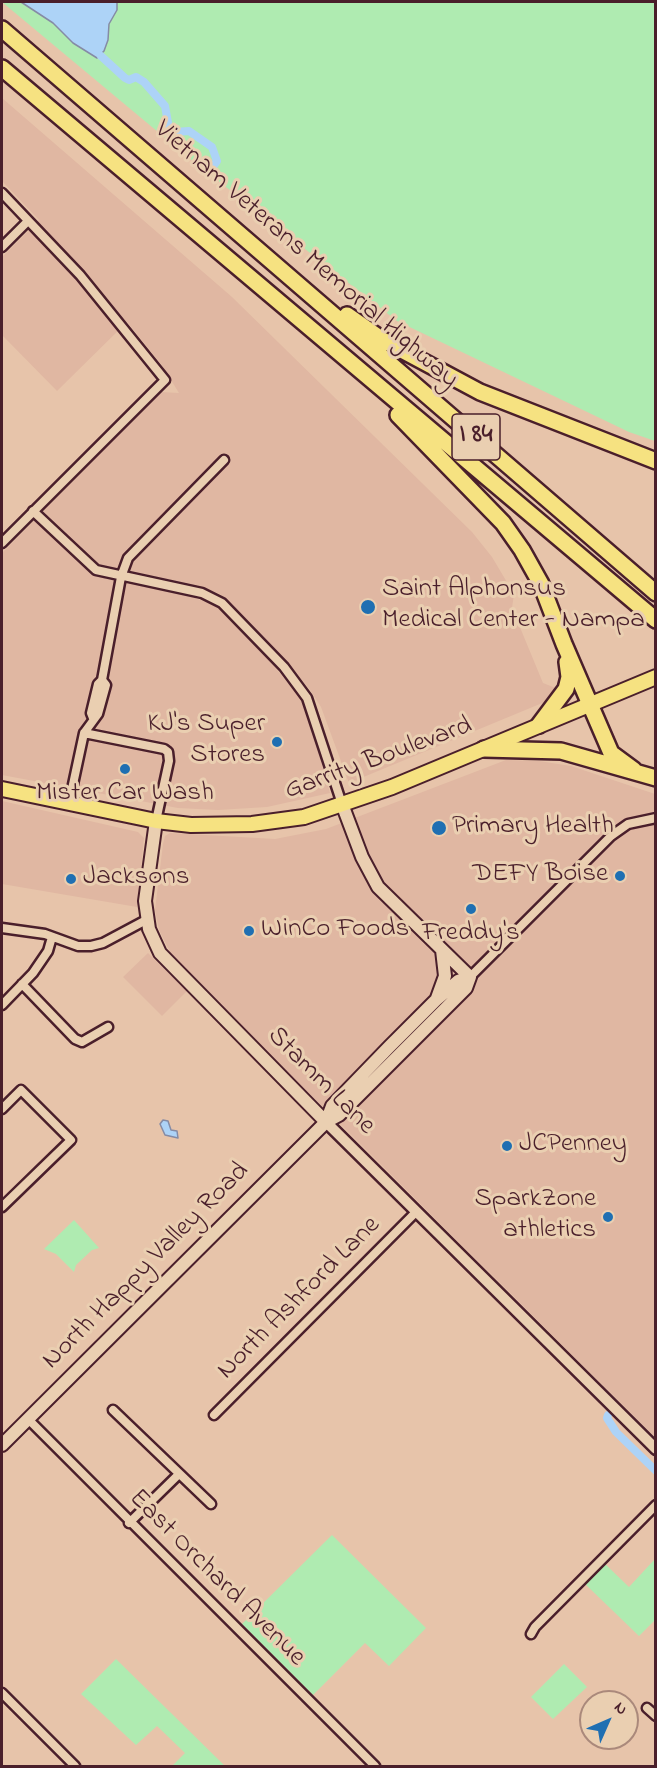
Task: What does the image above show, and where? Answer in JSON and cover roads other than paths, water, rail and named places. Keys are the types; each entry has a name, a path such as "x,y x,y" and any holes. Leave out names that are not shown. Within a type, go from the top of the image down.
{"highway":[{"name":"Vietnam Veterans Memorial Highway","path":"2,29 656,593"},
{"name":"Vietnam Veterans Memorial Highway","path":"2,68 656,620"},
{"path":"296,282 381,339 480,392 656,460"},
{"path":"331,347 503,523 541,584 611,753 634,770"},
{"path":"539,724 566,689 569,677 564,644"},
{"path":"484,749 561,751 656,778"}],"main road":[{"name":"Garrity Boulevard","path":"2,789 156,821 221,826 304,817 392,788 539,724 656,677"},
{"path":"342,804 362,857 378,887 470,977"},
{"name":"Stamm Lane","path":"156,821 145,901 148,919 160,953 326,1122"},
{"path":"436,1000 445,976 442,950"},
{"name":"North Happy Valley Road","path":"326,1122 332,1106 436,1000 458,981 470,977"},
{"name":"North Happy Valley Road","path":"2,1445 326,1122 339,1115 466,988 470,977"}],"street":[{"path":"2,193 85,280 165,380 2,543"},
{"path":"2,247 28,221"},
{"path":"69,802 84,733 93,718 91,713 98,684 102,680 122,577 128,558 224,460"},
{"path":"33,511 96,570 201,593 222,603 284,667 310,704 342,804"},
{"name":"Stamm Lane","path":"84,733 164,749 168,752 169,761 156,821"},
{"name":"North Happy Valley Road","path":"470,977 611,836 628,824 656,818"},
{"path":"2,928 52,937 78,946 91,946 103,943 148,919"},
{"path":"2,1005 48,951 52,937"},
{"path":"22,984 75,1039 82,1042 108,1027"},
{"path":"2,1109 21,1090 71,1140 2,1208"},
{"name":"Stamm Lane","path":"326,1122 656,1449"},
{"name":"North Ashford Lane","path":"214,1415 417,1212"},
{"path":"113,1410 211,1504"},
{"name":"East Orchard Avenue","path":"28,1419 129,1523 375,1767"},
{"path":"129,1523 179,1474"},
{"path":"531,1634 535,1627 656,1505"},
{"path":"2,1693 75,1767"},
{"path":"647,1708 656,1716"}],"water":[{"path":"21,2 117,2 117,10 109,24 108,40 104,51 97,58 73,43 53,23"},
{"path":"163,1120 168,1121 171,1130 177,1131 178,1138 165,1135 160,1124"}],"waterway":[{"path":"101,56 125,78 129,80 136,77 144,82 165,106 169,128 175,132 189,131 212,147 217,161 208,173"},
{"path":"608,1415 607,1418 616,1432 656,1471"}],"place":[{"name":"Saint Alphonsus Medical Center - Nampa","path":"368,607"},
{"name":"KJ's Super Stores","path":"277,742"},
{"name":"Mister Car Wash","path":"125,769"},
{"name":"Primary Health","path":"439,828"},
{"name":"DEFY Boise","path":"620,876"},
{"name":"Jacksons","path":"71,879"},
{"name":"Freddy's","path":"471,909"},
{"name":"WinCo Foods","path":"249,931"},
{"name":"JCPenney","path":"507,1146"},
{"name":"SparkZone athletics","path":"608,1217"}]}
